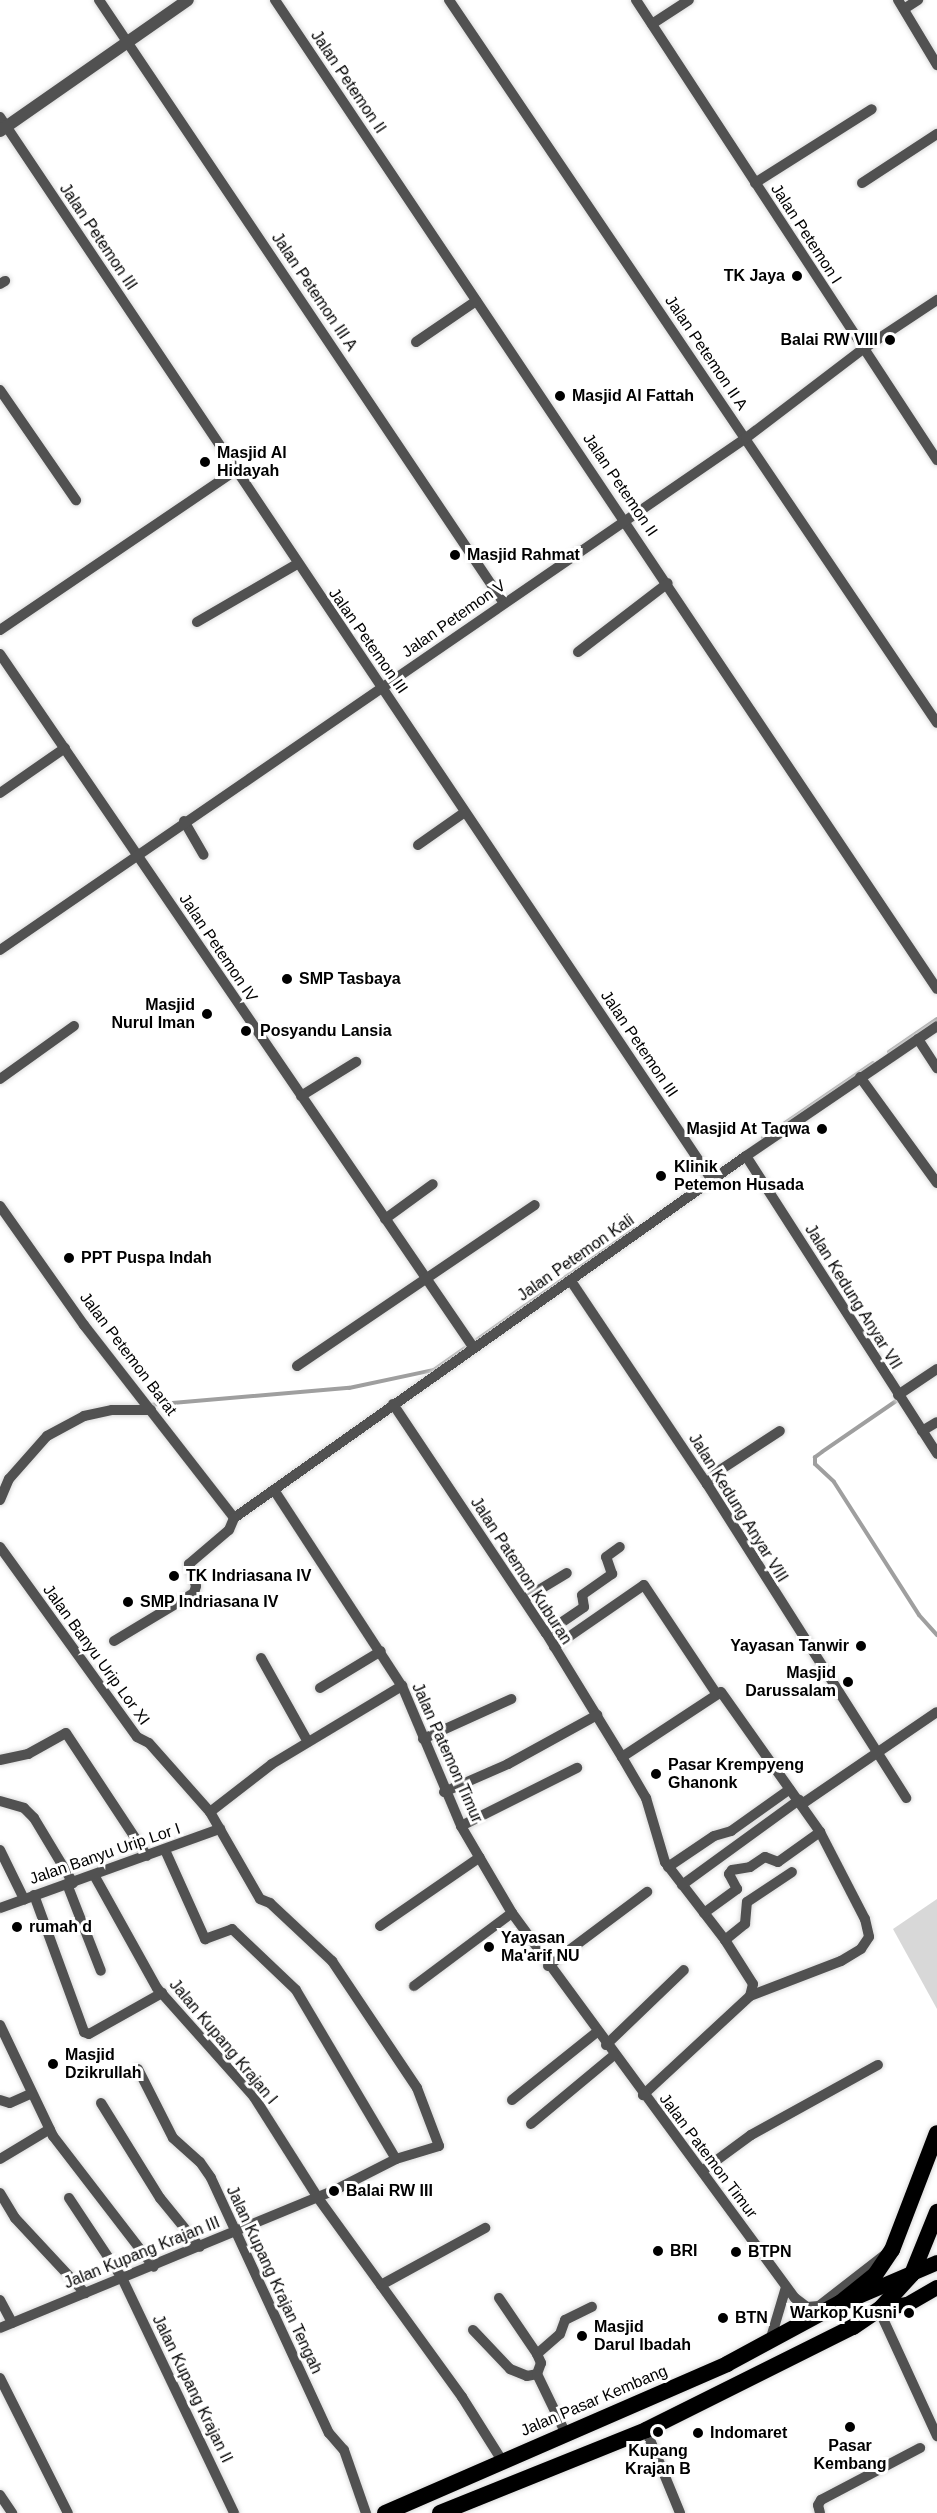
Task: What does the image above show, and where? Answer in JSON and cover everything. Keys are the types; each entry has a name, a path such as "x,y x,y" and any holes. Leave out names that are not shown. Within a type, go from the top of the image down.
{"highway":[{"path":"840,2303 876,2275 892,2250 937,2133"},
{"path":"440,2513 646,2430 800,2356 880,2309 912,2274 937,2212"},
{"name":"Jalan Pasar Kembang","path":"385,2513 501,2459 770,2342 840,2303"}],"main road":[{"name":"Jalan Pasar Kembang","path":"840,2303 937,2262"},
{"path":"880,2309 907,2304 937,2287"}],"street":[{"name":"Jalan Petemon III A","path":"99,0 503,602"},
{"path":"2,125 188,0"},
{"name":"Jalan Petemon II","path":"275,0 476,301 626,519 937,989"},
{"name":"Jalan Petemon II A","path":"449,0 937,723"},
{"name":"Jalan Petemon I","path":"636,0 937,460"},
{"path":"652,24 689,0"},
{"path":"918,0 901,5 937,64"},
{"path":"755,183 872,108"},
{"name":"Jalan Petemon III","path":"2,125 709,1177"},
{"path":"862,183 937,134"},
{"name":"Jalan Petemon V","path":"0,950 184,821 382,688 503,602 746,438 863,349 937,300"},
{"path":"416,342 476,301"},
{"path":"0,390 76,500"},
{"path":"0,630 236,470"},
{"path":"197,622 297,564"},
{"path":"578,652 668,583"},
{"name":"Jalan Petemon IV","path":"0,654 471,1345"},
{"path":"0,793 65,748"},
{"path":"418,845 465,812"},
{"path":"184,821 204,855"},
{"path":"0,1080 74,1026"},
{"name":"Jalan Petemon Kali","path":"114,1641 194,1593 196,1586 189,1564 229,1530 234,1518 471,1345 571,1281 709,1177 746,1156 937,1026"},
{"path":"918,1040 937,1068"},
{"path":"301,1096 356,1062"},
{"path":"860,1077 937,1183"},
{"name":"Jalan Kedung Anyar VII","path":"746,1156 937,1454"},
{"path":"385,1219 433,1184"},
{"path":"297,1366 535,1205"},
{"name":"Jalan Petemon Barat","path":"0,1206 150,1409 234,1518"},
{"name":"Jalan Kedung Anyar VIII","path":"571,1281 707,1484 906,1798"},
{"path":"899,1397 937,1369"},
{"name":"Jalan Patemon Kuburan","path":"393,1404 524,1599 597,1715 646,1798 668,1867 750,1976 753,1984 750,1996"},
{"path":"0,1500 5,1478 47,1436 84,1416 112,1410 150,1409"},
{"path":"922,1431 937,1422"},
{"path":"707,1484 717,1473 780,1431"},
{"name":"Jalan Patemon Timur","path":"274,1490 402,1686 444,1791 461,1826 512,1913 548,1966 786,2287 802,2305 819,2306 892,2250"},
{"path":"546,1633 584,1607 582,1595 612,1574 606,1557 620,1546"},
{"name":"Jalan Banyu Urip Lor XI","path":"0,1547 137,1737 149,1743 210,1812 260,1899 270,1903 332,1961 412,2080 440,2146 396,2159"},
{"path":"524,1599 567,1573"},
{"path":"554,1647 644,1585 716,1694"},
{"path":"320,1689 381,1651"},
{"path":"261,1658 308,1742"},
{"path":"210,1812 250,1780 308,1742 402,1686"},
{"path":"622,1757 716,1694 723,1694 820,1832 869,1928 866,1945 814,1973 750,1996 643,2095"},
{"path":"423,1739 512,1699"},
{"path":"444,1791 508,1764 597,1715"},
{"path":"682,1885 800,1802 934,1719"},
{"path":"0,1760 27,1754 66,1733 147,1856"},
{"path":"461,1826 577,1768"},
{"path":"668,1867 714,1836 731,1831 790,1789"},
{"path":"0,1801 24,1808 34,1818 70,1883 101,1971"},
{"name":"Jalan Banyu Urip Lor I","path":"0,1908 220,1829"},
{"path":"704,1913 737,1889 729,1874 732,1870 750,1867 765,1857 778,1862 820,1832"},
{"path":"0,1850 29,1897 84,2032 89,2034 162,1993"},
{"path":"165,1850 205,1939 232,1929 296,1990 396,2159 339,2188"},
{"path":"381,1926 480,1857"},
{"path":"725,1940 745,1924 747,1902 792,1872"},
{"name":"Jalan Kupang Krajan I","path":"94,1875 162,1993 254,2097 323,2195 381,2285 462,2397 501,2459"},
{"path":"548,1966 647,1892"},
{"path":"414,1986 512,1913"},
{"path":"606,2045 684,1970"},
{"path":"0,2025 50,2129 154,2267"},
{"path":"512,2100 597,2032"},
{"path":"531,2124 614,2055"},
{"path":"702,2171 751,2135 878,2065"},
{"name":"Jalan Kupang Krajan Tengah","path":"138,2069 173,2138 200,2162 211,2178 329,2433 345,2450 366,2513"},
{"path":"0,2100 10,2103 32,2092"},
{"path":"101,2103 160,2198 200,2247"},
{"path":"0,2159 50,2129"},
{"path":"0,2193 15,2218 85,2293"},
{"name":"Jalan Kupang Krajan III","path":"0,2328 154,2267 323,2195"},
{"name":"Jalan Kupang Krajan II","path":"69,2198 122,2278 234,2513"},
{"path":"381,2285 485,2228"},
{"path":"770,2342 786,2287"},
{"path":"499,2298 537,2354 541,2363 537,2374 565,2432"},
{"path":"0,2300 12,2323"},
{"path":"537,2354 560,2334 565,2320 592,2307"},
{"path":"880,2309 937,2436"},
{"path":"473,2330 510,2369 527,2376 537,2374"},
{"path":"0,2378 68,2513"},
{"path":"646,2430 680,2513"},
{"path":"820,2513 818,2505 821,2500 920,2448"},
{"path":"0,2495 12,2513"}],"shaded area":[{"path":"937,1899 937,2009 893,1929"}],"waterway":[{"path":"889,1052 937,1019"},
{"path":"763,1138 873,1063"},
{"path":"149,1405 349,1388 434,1370 634,1229"},
{"path":"899,1399 815,1457 815,1464 834,1482 919,1615 937,1635"}],"place":[{"name":"TK Jaya","path":"797,276"},
{"name":"Balai RW VIII","path":"890,340"},
{"name":"Masjid Al Fattah","path":"560,396"},
{"name":"Masjid Al Hidayah","path":"205,462"},
{"name":"Masjid Rahmat","path":"455,555"},
{"name":"SMP Tasbaya","path":"287,979"},
{"name":"Masjid Nurul Iman","path":"207,1014"},
{"name":"Posyandu Lansia","path":"246,1031"},
{"name":"Masjid At Taqwa","path":"822,1129"},
{"name":"Klinik Petemon Husada","path":"661,1176"},
{"name":"PPT Puspa Indah","path":"69,1258"},
{"name":"TK Indriasana IV","path":"174,1576"},
{"name":"SMP Indriasana IV","path":"128,1602"},
{"name":"Yayasan Tanwir","path":"861,1646"},
{"name":"Masjid Darussalam","path":"848,1682"},
{"name":"Pasar Krempyeng Ghanonk","path":"656,1774"},
{"name":"rumah d","path":"17,1927"},
{"name":"Yayasan Ma'arif NU","path":"489,1947"},
{"name":"Masjid Dzikrullah","path":"53,2064"},
{"name":"Balai RW III","path":"334,2191"},
{"name":"BRI","path":"658,2251"},
{"name":"BTPN","path":"736,2252"},
{"name":"Warkop Kusni","path":"909,2313"},
{"name":"BTN","path":"723,2318"},
{"name":"Masjid Darul Ibadah","path":"582,2336"},
{"name":"Pasar Kembang","path":"850,2427"},
{"name":"Kupang Krajan B","path":"658,2432"},
{"name":"Indomaret","path":"698,2433"}]}
